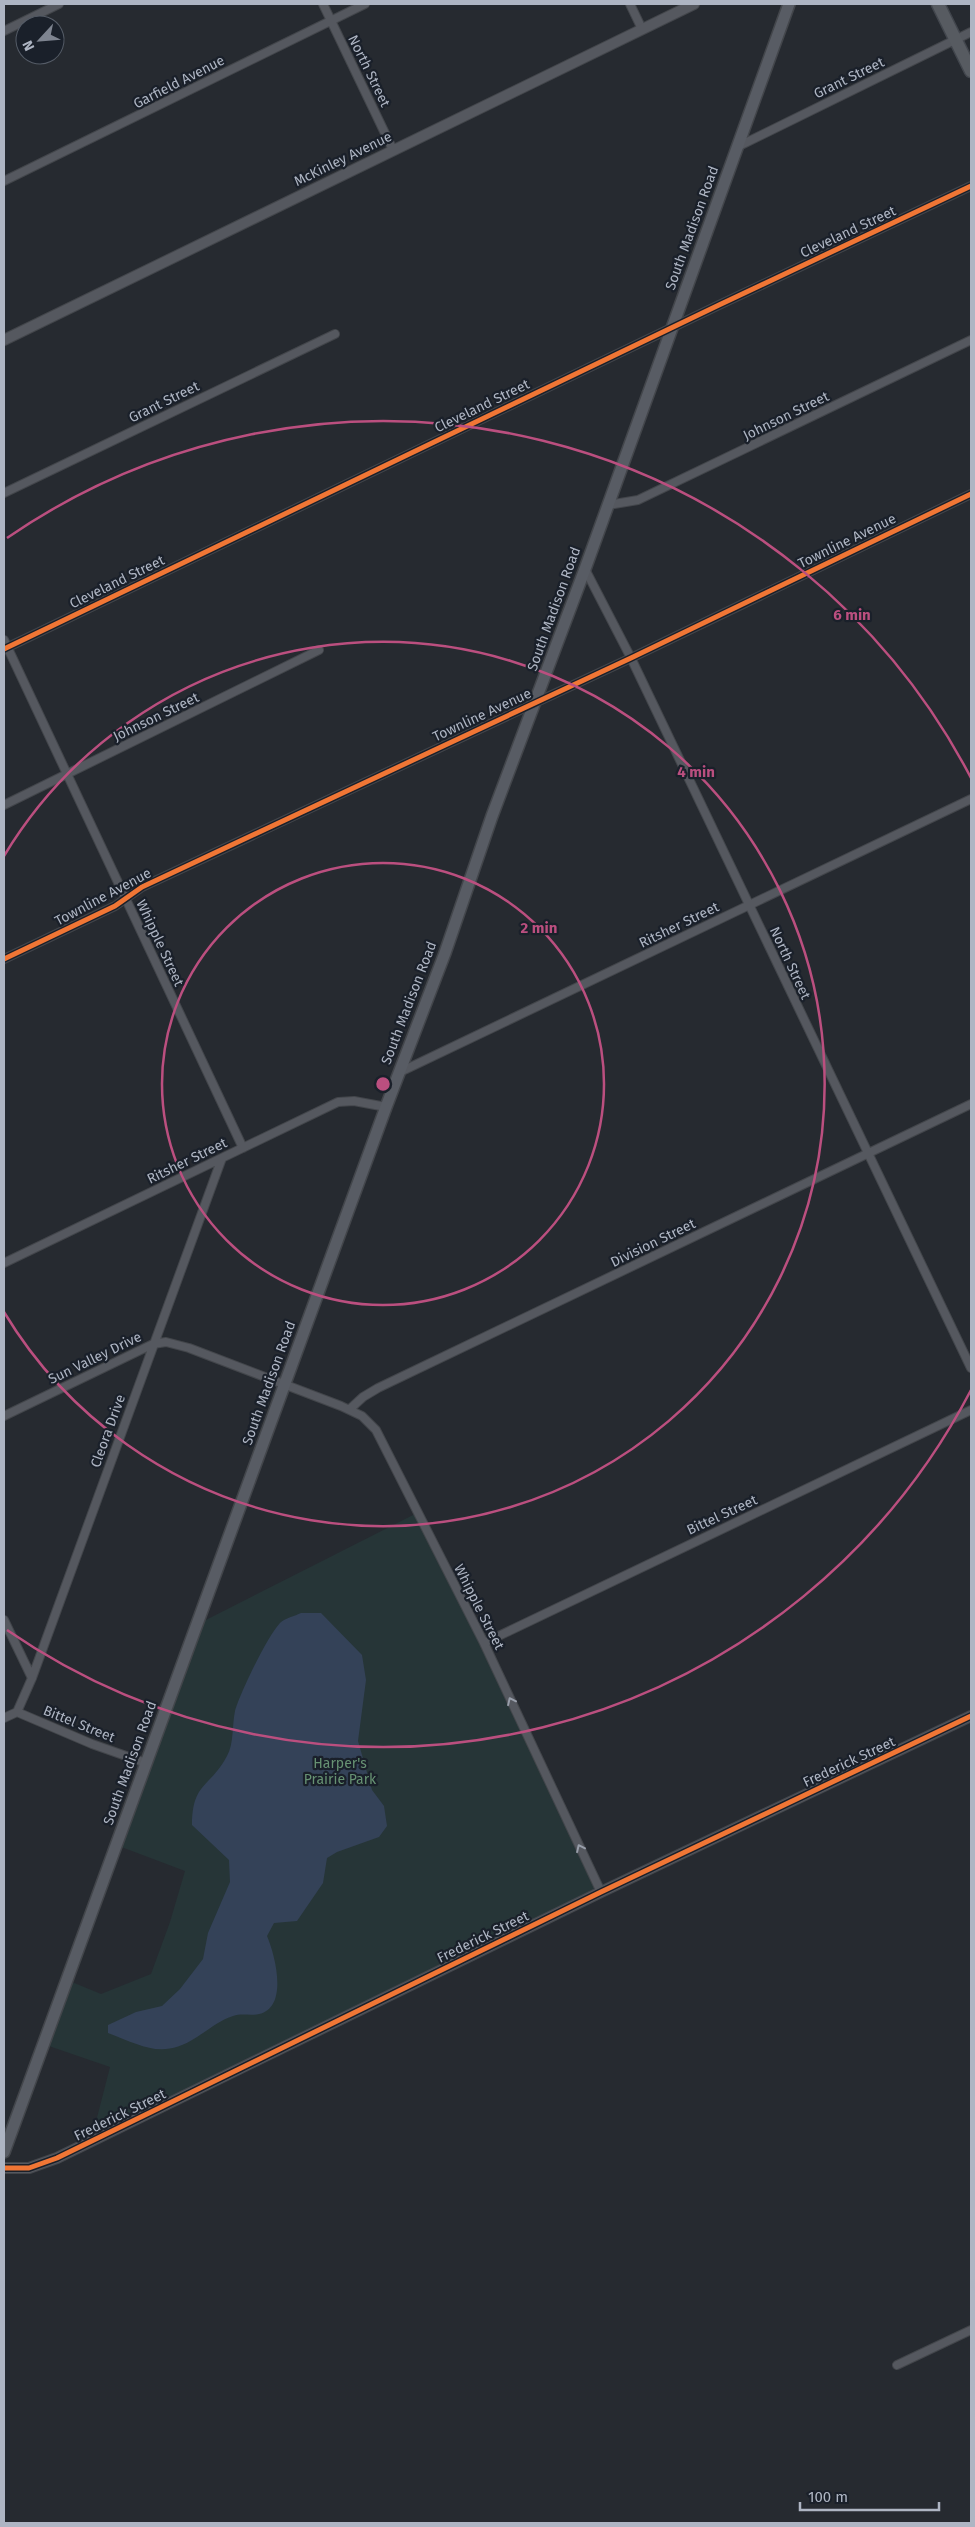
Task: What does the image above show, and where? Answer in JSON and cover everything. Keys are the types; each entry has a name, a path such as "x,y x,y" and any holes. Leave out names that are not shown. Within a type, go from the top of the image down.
{"main road":[{"name":"South Madison Road","path":"4,2152 398,1073 445,953 485,835 585,569 789,4"},
{"path":"938,4 971,72"}],"street":[{"path":"4,31 59,4"},
{"name":"North Street","path":"323,4 393,150"},
{"name":"Garfield Avenue","path":"4,182 365,4"},
{"path":"630,4 642,29"},
{"name":"McKinley Avenue","path":"4,340 694,4"},
{"name":"Grant Street","path":"737,147 971,32"},
{"name":"Cleveland Street","path":"5,646 971,186"},
{"name":"Grant Street","path":"4,493 335,334"},
{"name":"Johnson Street","path":"608,505 638,500 971,340"},
{"name":"Townline Avenue","path":"4,960 115,906 142,887 631,658 971,494"},
{"name":"North Street","path":"585,569 631,658 971,1368"},
{"name":"Whipple Street","path":"5,646 243,1148"},
{"name":"Johnson Street","path":"4,806 319,650"},
{"name":"Ritsher Street","path":"398,1073 971,799"},
{"name":"Ritsher Street","path":"4,1263 338,1102 354,1101 386,1107"},
{"name":"Division Street","path":"350,1409 363,1397 378,1388 971,1104"},
{"name":"Cleora Drive","path":"17,1712 32,1678 222,1158"},
{"name":"Sun Valley Drive","path":"4,1416 153,1344 166,1342 177,1344 284,1386"},
{"name":"Whipple Street","path":"284,1386 350,1409 362,1416 376,1430 484,1642 601,1892"},
{"name":"Bittel Street","path":"484,1642 971,1410"},
{"path":"4,1620 32,1678"},
{"path":"4,1718 17,1712"},
{"name":"Bittel Street","path":"17,1712 92,1744 146,1763"},
{"name":"Frederick Street","path":"4,2168 29,2168 58,2158 601,1892 971,1716"},
{"path":"898,2365 971,2330"}],"green space":[{"name":"Harper's Prairie Park","path":"417,1513 601,1892 91,2141 110,2067 43,2044 67,1980 101,1994 151,1974 170,1922 185,1871 116,1845 196,1625"}],"water":[{"path":"301,1613 321,1613 362,1655 366,1680 358,1741 372,1790 384,1806 387,1826 379,1837 337,1852 327,1858 323,1883 297,1921 274,1923 267,1936 276,1967 277,1991 274,2002 268,2009 259,2014 236,2015 228,2018 185,2044 173,2048 163,2049 142,2046 108,2033 108,2025 136,2012 162,2006 180,1989 203,1959 208,1933 230,1882 229,1860 192,1825 195,1800 203,1786 215,1774 227,1756 232,1740 235,1711 254,1665 268,1640 282,1621"}],"cycle path":[{"path":"4,649 971,186"},
{"path":"4,959 115,906 142,887 631,658 971,494"},
{"path":"4,2168 29,2168 57,2158 601,1892 971,1716"}]}
